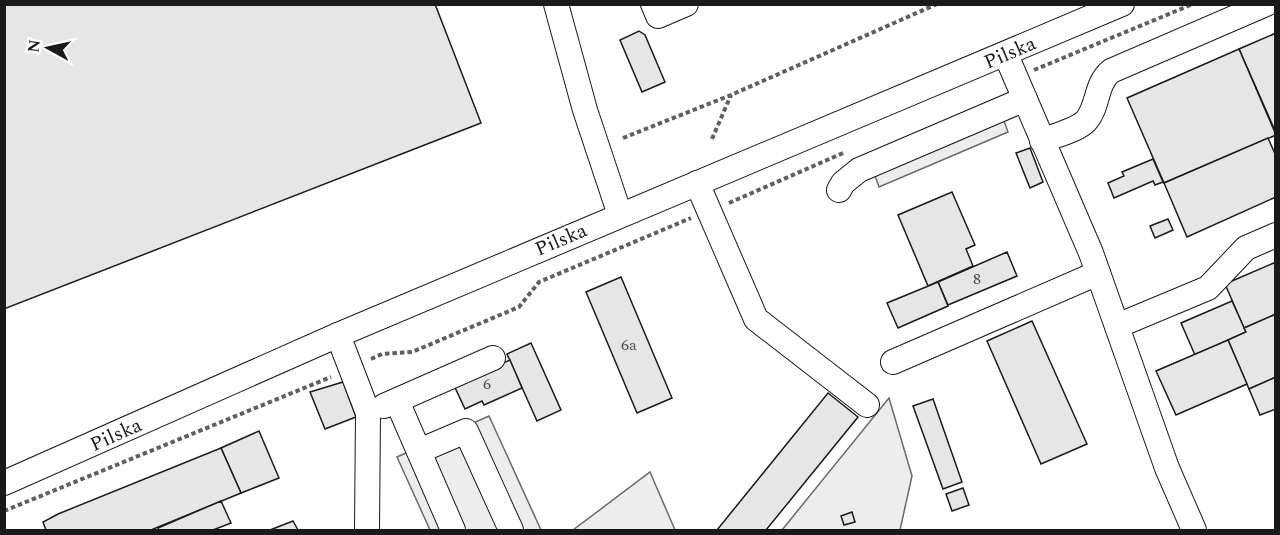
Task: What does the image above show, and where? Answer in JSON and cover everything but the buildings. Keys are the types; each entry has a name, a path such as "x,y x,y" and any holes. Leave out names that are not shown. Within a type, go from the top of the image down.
{"street":[{"path":"556,4 585,110 620,214"},
{"path":"653,4 658,16 686,4"},
{"name":"Pilska","path":"4,483 620,214 1006,55 1122,4"},
{"path":"1042,141 1080,126 1087,120 1101,82 1111,70 1266,4"},
{"path":"1006,55 1098,273 1167,468 1194,531"},
{"path":"839,190 843,183 859,170 1025,99"},
{"path":"697,183 711,210 756,319 867,405"},
{"path":"1117,326 1208,288 1246,248 1275,235"},
{"path":"893,362 1098,273"},
{"path":"339,335 368,413 367,531"},
{"path":"368,413 493,358"},
{"path":"397,400 453,531"},
{"path":"419,451 466,431 511,531"}],"path":[{"path":"623,138 731,95 937,4"},
{"path":"712,139 731,95"},
{"path":"4,511 352,369 382,354 412,352 519,306 539,282 738,198"}],"shaded area":[{"path":"1003,118 1008,132 879,187 874,173"},
{"path":"889,398 912,476 900,530 782,530"},
{"path":"489,416 541,530 430,530 397,457"},
{"path":"650,472 675,530 573,530"}]}
